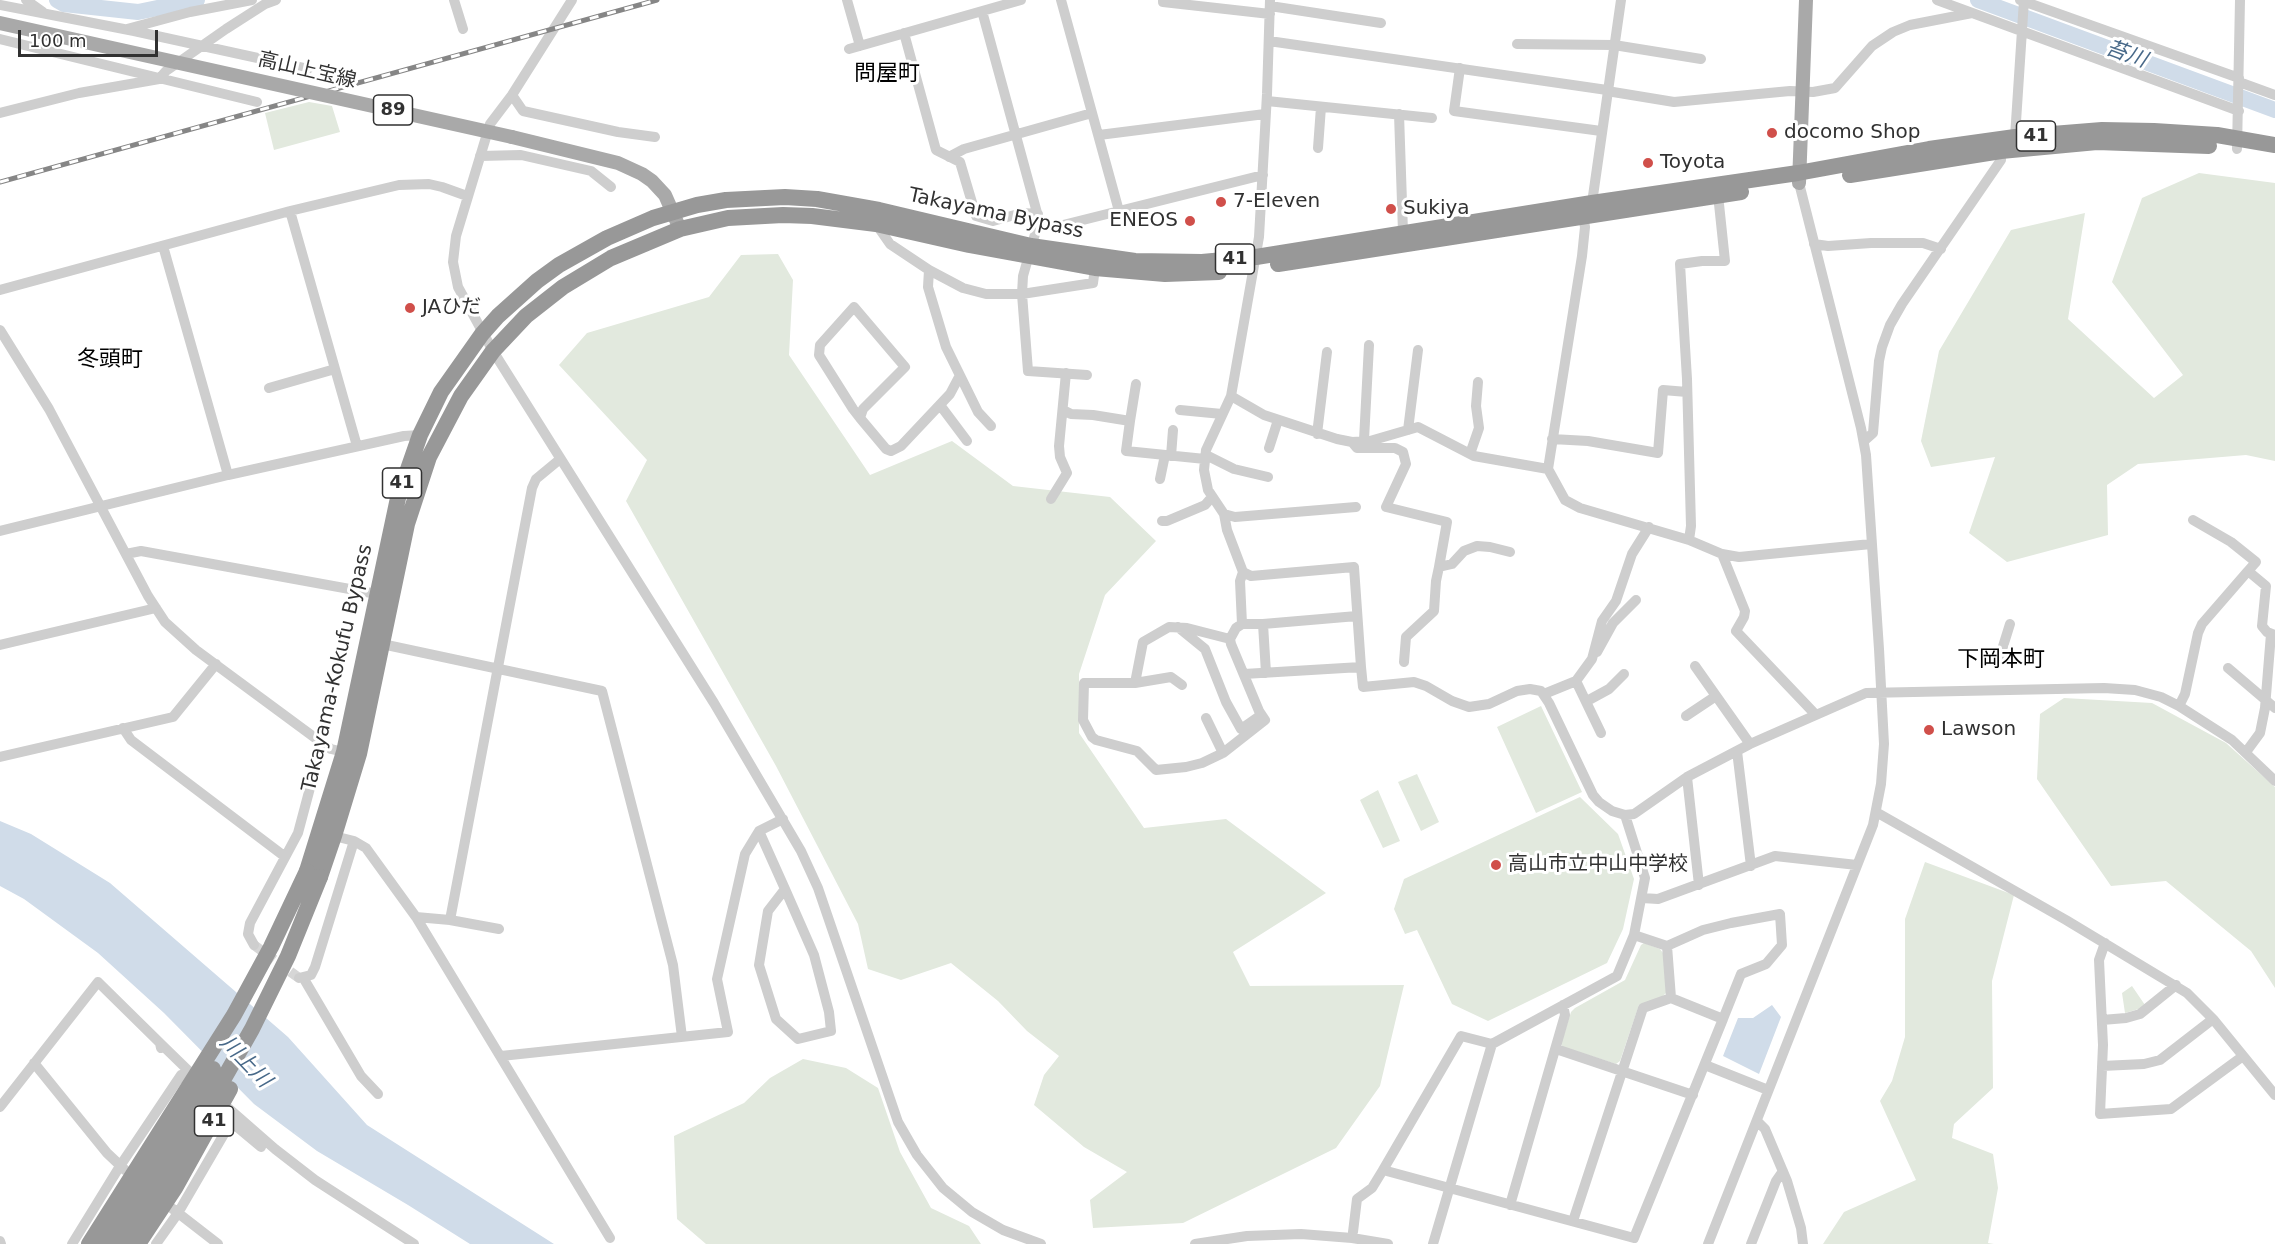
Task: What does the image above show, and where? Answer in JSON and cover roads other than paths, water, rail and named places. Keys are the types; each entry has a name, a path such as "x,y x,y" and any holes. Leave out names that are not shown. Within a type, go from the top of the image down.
{"highway":[{"name":"Takayama Bypass","path":"1798,178 1929,149 2015,137 2102,130 2154,131 2238,143 2275,157"},
{"name":"Takayama Bypass","path":"672,212 707,203 755,197 785,196 817,199 879,210 1095,268 1135,273 1199,274 1403,232 1588,210 1798,178 2001,151 2113,142 2275,145"},
{"name":"Takayama Bypass","path":"680,229 754,215 812,216 876,224 1030,251 1135,261 1254,262 1368,252 1588,210"},
{"name":"Takayama-Kokufu Bypass","path":"121,1244 200,1106 273,989 314,874 344,752 398,498 420,435 441,392 482,334 517,298 559,265 607,237 672,212"},
{"name":"Takayama-Kokufu Bypass","path":"104,1244 200,1106 262,977 334,836 358,754 407,524 421,478 449,417 493,351 526,316 563,287 611,258 680,229"},
{"name":"41","path":"89,1244 234,1015 314,874"},
{"name":"41","path":"138,1244 176,1188 216,1117 273,989"}],"main road":[{"path":"1798,178 1806,0"},
{"name":"高山上宝線","path":"0,22 512,137 631,168 652,181 665,195 680,229"}],"street":[{"path":"26,0 47,15"},
{"path":"124,30 190,12 252,0"},
{"path":"0,113 79,93 159,78 199,47 265,4 276,0"},
{"path":"454,0 463,29"},
{"path":"572,0 512,95 490,124 467,196 454,250 454,274 464,301 559,460 697,676 783,819 818,888 898,1122 917,1155 943,1188 972,1212 1003,1230 1041,1244"},
{"path":"847,0 854,47 1021,0"},
{"path":"1061,0 1119,211"},
{"path":"1163,0 1163,2 1270,7 1381,23"},
{"path":"1621,0 1548,469 1568,503 1689,540 1722,554 1739,557 1871,544"},
{"path":"1937,0 2238,110"},
{"path":"2238,143 2240,0"},
{"path":"2015,137 2023,2 2229,76 2275,95"},
{"path":"0,5 308,69"},
{"path":"1242,624 1240,581 1243,572 1227,530 1224,514 1212,497 1204,479 1205,457 1212,434 1231,396 1254,262 1263,175 1270,7"},
{"path":"981,11 1038,217 1022,294 1028,371 1087,375"},
{"path":"1269,41 1674,102 1835,88 1872,46 1893,32 1910,25 1961,17 1972,13"},
{"path":"904,33 936,150 960,162 976,216 993,221 1022,213 1038,217 1055,227 1263,175"},
{"path":"0,39 257,102"},
{"path":"1517,44 1614,45 1701,59"},
{"path":"1460,68 1454,111 1601,131"},
{"path":"512,95 523,111 618,132 656,137"},
{"path":"1267,101 1432,118"},
{"path":"1318,148 1321,106"},
{"path":"949,157 964,149 1092,113"},
{"path":"1099,135 1265,114"},
{"path":"1399,114 1403,232"},
{"path":"1864,441 1873,434 1880,361 1886,336 1902,304 2001,160 2001,151"},
{"path":"480,156 520,155 591,171 611,187"},
{"path":"1708,1244 1857,865 1876,812 1883,756 1864,441 1798,178"},
{"path":"0,290 290,211 378,190 414,184 442,187 467,196"},
{"path":"1689,540 1691,526 1687,392 1680,264 1725,261 1719,204"},
{"path":"290,211 357,446"},
{"path":"876,224 890,244 929,270 970,291 986,294 1022,294 1093,283 1095,268"},
{"path":"1814,244 1828,246 1923,243 1941,249"},
{"path":"163,246 228,475"},
{"path":"929,270 928,287 946,347 978,412 991,426"},
{"path":"860,418 863,409 905,367 854,307 820,345 819,355 860,418 886,449 891,451 901,446 950,394 959,377"},
{"path":"0,330 49,409 99,505 165,622 216,664 322,743 331,749 344,752"},
{"path":"1364,440 1369,345"},
{"path":"1408,430 1418,350"},
{"path":"1317,434 1327,352"},
{"path":"269,388 335,369"},
{"path":"1051,499 1067,473 1060,457 1059,446 1066,374"},
{"path":"1470,454 1479,428 1476,406 1478,382"},
{"path":"1136,384 1126,451 1168,456 1205,457 1234,469 1268,477"},
{"path":"1552,440 1588,441 1658,453 1663,390 1687,392"},
{"path":"1231,396 1255,411 1317,434 1352,442 1375,440 1418,427 1470,454 1548,469"},
{"path":"940,405 967,441"},
{"path":"1064,410 1071,414 1130,421"},
{"path":"1180,410 1222,414"},
{"path":"1269,448 1278,420"},
{"path":"1160,479 1168,456 1173,430"},
{"path":"0,531 228,475 404,436 420,435"},
{"path":"1352,442 1358,448 1395,448 1403,452 1406,464 1386,507 1447,522 1436,581 1434,611 1406,638 1404,662"},
{"path":"450,920 532,488 536,479 559,460"},
{"path":"1162,521 1204,505 1212,497"},
{"path":"1224,514 1235,517 1356,507"},
{"path":"2179,705 2185,694 2202,624 2256,562 2231,542 2193,520"},
{"path":"1592,659 1602,621 1616,601 1632,554 1649,527"},
{"path":"1439,567 1452,564 1464,551 1477,546 1510,552"},
{"path":"126,554 141,551 377,594"},
{"path":"1722,554 1745,611 1736,631 1815,714"},
{"path":"1243,572 1251,576 1354,567 1363,687 1414,682 1469,707 1489,704 1509,694 1537,690 1544,694 1593,795 1612,811 1624,815 1634,814 1687,777 1750,744 1866,693 2117,688 2145,692 2179,705 2232,740 2275,781"},
{"path":"2246,753 2260,733 2273,634 2267,632 2262,626 2266,586 2248,570"},
{"path":"1544,694 1576,681 1604,641 1612,623 1636,600"},
{"path":"0,645 156,608"},
{"path":"1230,639 1236,628 1242,624 1357,616"},
{"path":"1263,624 1266,673"},
{"path":"2000,656 2010,624"},
{"path":"1135,683 1143,642 1169,627 1230,639"},
{"path":"1178,627 1205,649 1226,702 1241,729 1261,715"},
{"path":"1182,685 1171,677 1135,683 1084,683 1082,714 1092,737 1137,751 1156,770 1175,769 1202,763 1223,753 1265,720 1230,639"},
{"path":"382,644 602,691 673,965 682,1037"},
{"path":"0,757 173,717 216,664"},
{"path":"1695,666 1750,744"},
{"path":"1244,674 1361,667"},
{"path":"2228,668 2275,708"},
{"path":"1587,701 1609,689 1624,674"},
{"path":"1576,681 1601,733"},
{"path":"1686,716 1716,696"},
{"path":"1206,718 1223,753"},
{"path":"123,728 131,740 284,856"},
{"path":"254,945 248,934 250,923 298,832 322,743"},
{"path":"1737,751 1751,866"},
{"path":"1687,777 1699,885"},
{"path":"1876,812 2176,985 2197,1001 2275,1095"},
{"path":"1353,1232 1357,1199 1372,1188 1461,1036 1492,1044 1617,976 1634,935 1645,879 1624,815"},
{"path":"501,1056 728,1032 717,979 745,854 759,831 783,819"},
{"path":"759,831 785,889 814,955 829,1011 831,1030 798,1039 776,1019 759,965 768,911 785,889"},
{"path":"334,836 354,841 366,848 416,917 610,1238"},
{"path":"354,841 315,967 310,975 302,979 361,1076 378,1095"},
{"path":"1642,898 1658,899 1775,856 1857,865"},
{"path":"1383,1170 1573,1221 1633,1241 1741,974 1766,964 1782,945 1780,914 1731,922 1703,930 1667,946 1634,935"},
{"path":"416,917 450,920 499,929"},
{"path":"2104,943 2099,960 2102,1020 2100,1114 2171,1109 2242,1056"},
{"path":"1667,946 1671,998"},
{"path":"0,1107 98,982 240,1119 275,1149 342,1199 414,1244"},
{"path":"2102,1020 2140,1014 2176,985"},
{"path":"1573,1221 1643,1008 1671,998 1723,1019"},
{"path":"1510,1204 1556,1049 1565,1015 1563,1005"},
{"path":"2102,1066 2144,1064 2160,1060 2213,1019"},
{"path":"160,1043 162,1053 180,1075 264,1149 275,1149"},
{"path":"1433,1244 1492,1044"},
{"path":"1556,1049 1693,1095"},
{"path":"34,1063 120,1166 218,1244"},
{"path":"1705,1065 1768,1090"},
{"path":"72,1244 180,1075"},
{"path":"1757,1121 1765,1129 1783,1171 1801,1228 1803,1244"},
{"path":"156,1244 178,1214 231,1122"},
{"path":"1751,1244 1776,1181 1783,1171"},
{"path":"1195,1244 1247,1236 1301,1234 1352,1238 1388,1244"}],"water":[{"name":"川上川","path":"0,821 31,834 110,883 288,1037 367,1125 554,1244 470,1244 317,1151 254,1104 164,1013 98,953 24,899 0,886"},
{"path":"1772,1005 1781,1017 1759,1074 1723,1056 1738,1018 1753,1018"}],"waterway":[{"name":"苔川","path":"57,0 64,4 138,12 197,0"},
{"name":"苔川","path":"1978,0 2275,110"}],"tunnel":[{"path":"254,945 299,978"}],"railway":[{"path":"0,182 657,0"}],"place":[{"name":"docomo Shop","path":"1772,133"},
{"name":"Toyota","path":"1648,163"},
{"name":"7-Eleven","path":"1221,202"},
{"name":"Sukiya","path":"1391,209"},
{"name":"ENEOS","path":"1190,221"},
{"name":"JAひだ","path":"410,308"},
{"name":"Lawson","path":"1929,730"},
{"name":"高山市立中山中学校","path":"1496,865"}],"district":[{"name":"問屋町","path":"887,74"},
{"name":"冬頭町","path":"110,360"},
{"name":"下岡本町","path":"2001,660"}]}
